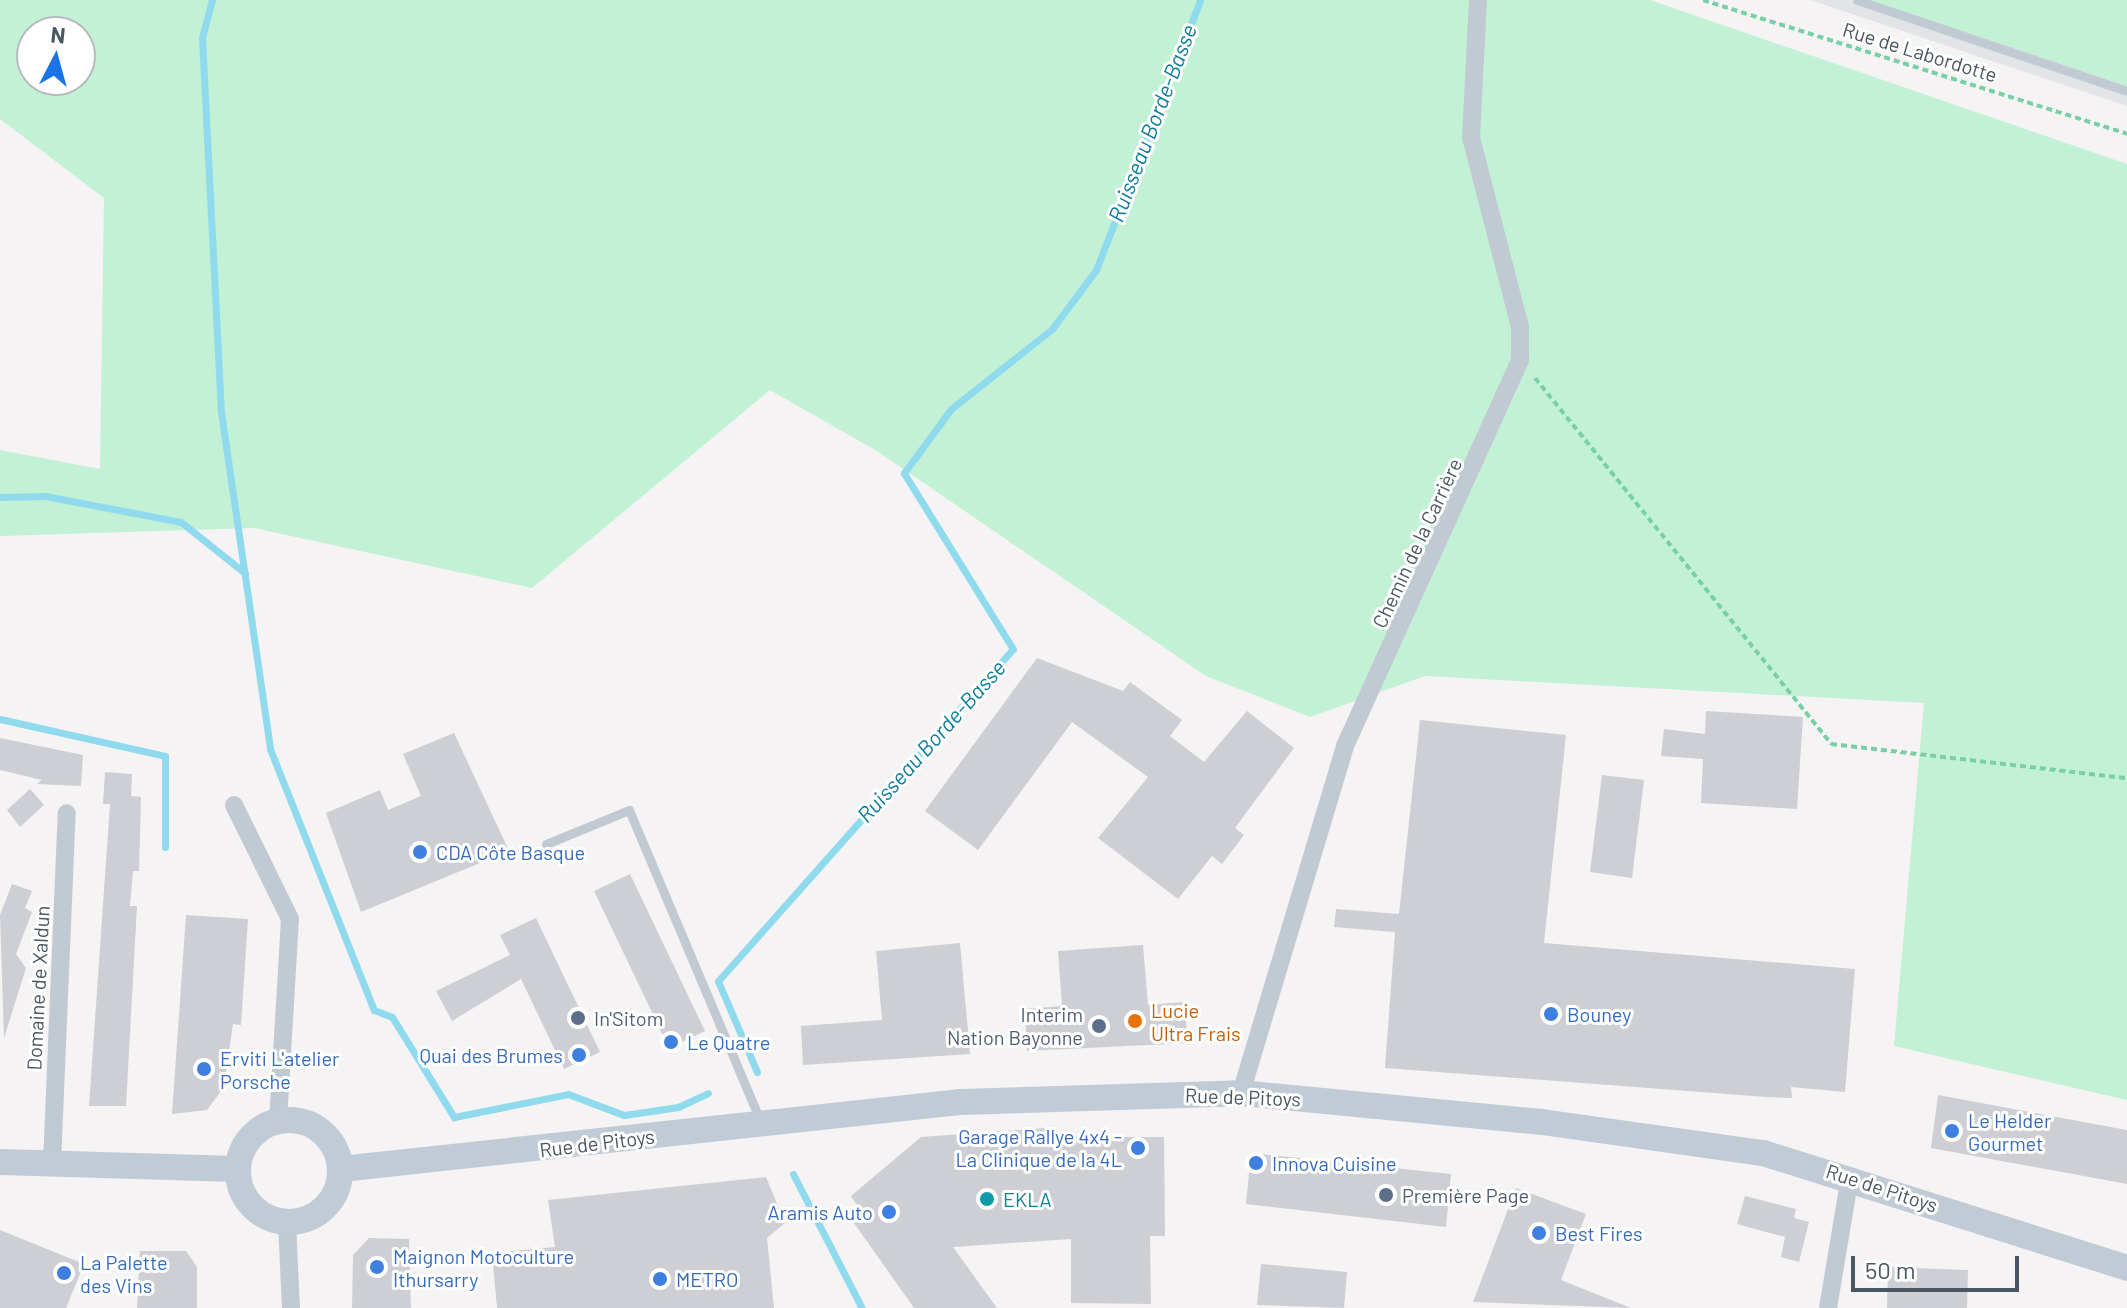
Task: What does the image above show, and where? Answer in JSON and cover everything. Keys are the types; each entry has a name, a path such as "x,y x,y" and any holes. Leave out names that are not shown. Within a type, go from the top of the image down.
{"street":[{"name":"Chemin de la Carrière","path":"1241,1093 1345,746 1520,360 1520,327 1471,138 1478,0"},
{"path":"234,805 290,919 278,1120"},
{"name":"Domaine de Xaldun","path":"52,1164 67,813"},
{"name":"Rue de Pitoys","path":"341,1169 762,1126 961,1102 1241,1093 1698,1141 1850,1176 2127,1268"},
{"path":"278,1120 321,1130 341,1169 319,1213 287,1223 257,1212 237,1169 249,1138 278,1120"},
{"path":"0,1162 237,1169"},
{"path":"1828,1308 1850,1176"},
{"path":"287,1223 291,1308"}],"lane":[{"path":"1857,0 2127,91"},
{"path":"546,844 629,810 762,1126"}],"path":[{"name":"Rue de Labordotte","path":"1703,0 2127,134"},
{"path":"1520,360 1831,744 2127,778"}],"shaded area":[{"path":"1810,0 2127,0 2127,106"}],"green space":[{"path":"0,0 1650,0 2127,164 2127,1100 1894,1046 1924,703 1425,676 1310,717 1206,676 877,451 770,390 532,588 254,528 0,536 0,450 100,469 104,198 0,119"},
{"path":"1869,0 2127,0 2127,86"}],"building":[{"path":"1037,658 1123,691 1130,682 1182,720 1170,736 1204,762 1247,711 1294,748 1235,828 1244,835 1222,864 1212,856 1178,899 1098,838 1148,777 1072,722 978,850 925,811"},
{"path":"1706,711 1803,717 1797,809 1701,803 1703,759 1661,756 1664,729 1705,734"},
{"path":"1420,720 1566,735 1544,943 1855,969 1845,1092 1791,1087 1792,1098 1766,1097 1385,1068 1395,932 1334,927 1336,909 1399,914"},
{"path":"454,733 509,851 361,912 326,813 380,790 388,810 421,796 403,754"},
{"path":"0,738 83,755 81,786 37,784 42,780 0,770"},
{"path":"105,772 132,774 131,796 141,797 139,871 133,871 130,906 137,906 126,1106 89,1106 110,804 103,804"},
{"path":"1602,775 1644,780 1632,878 1590,872"},
{"path":"30,789 44,805 20,827 7,810"},
{"path":"630,874 705,1031 669,1048 594,891"},
{"path":"12,884 32,891 25,908 32,912 16,954 26,968 4,1038 0,915"},
{"path":"186,915 248,919 241,1025 233,1024 224,1087 207,1110 172,1114"},
{"path":"536,918 600,1052 564,1069 521,979 452,1021 436,991 510,955 500,935"},
{"path":"960,943 970,1054 803,1065 801,1026 882,1020 876,951"},
{"path":"1143,945 1148,1005 1184,1002 1188,1043 1027,1051 1025,1009 1062,1006 1058,951"},
{"path":"1938,1095 2127,1130 2127,1184 1931,1148"},
{"path":"1047,1128 1047,1137 1164,1137 1165,1236 1150,1236 1151,1304 1071,1303 1071,1239 953,1247 997,1308 914,1308 849,1216 859,1208 851,1196 921,1137"},
{"path":"1251,1153 1451,1174 1446,1227 1246,1204"},
{"path":"766,1177 785,1223 767,1238 774,1308 497,1308 492,1253 555,1247 548,1200"},
{"path":"1516,1188 1586,1214 1561,1280 1631,1308 1473,1302"},
{"path":"1745,1196 1796,1209 1794,1218 1809,1222 1799,1262 1781,1257 1785,1237 1737,1224"},
{"path":"0,1230 84,1264 66,1308 0,1308"},
{"path":"369,1238 409,1239 411,1308 352,1308 353,1255"},
{"path":"140,1251 186,1251 197,1267 197,1308 137,1308"},
{"path":"1261,1264 1347,1272 1344,1308 1257,1305"},
{"path":"1888,1267 1968,1270 1967,1308 1887,1308"}],"waterway":[{"path":"212,0 202,38 221,412 270,749 374,1010 392,1017 454,1117 568,1094 624,1115 678,1107 708,1093"},
{"name":"Ruisseau Borde-Basse","path":"757,1072 718,981 1013,649 904,473 951,409 1052,329 1096,270 1200,0"},
{"path":"0,497 45,496 181,522 245,573"},
{"path":"0,719 165,756 165,847"},
{"name":"Ruisseau Borde-Basse","path":"793,1174 862,1308"}],"place":[{"name":"CDA Côte Basque","path":"420,852"},
{"name":"Bouney","path":"1551,1014"},
{"name":"In'Sitom","path":"578,1018"},
{"name":"Lucie Ultra Frais","path":"1135,1021"},
{"name":"Interim Nation Bayonne","path":"1099,1026"},
{"name":"Le Quatre","path":"671,1042"},
{"name":"Quai des Brumes","path":"579,1055"},
{"name":"Erviti L'atelier Porsche","path":"204,1069"},
{"name":"Le Helder Gourmet","path":"1952,1131"},
{"name":"Garage Rallye 4x4 - La Clinique de la 4L","path":"1138,1148"},
{"name":"Innova Cuisine","path":"1256,1163"},
{"name":"Première Page","path":"1386,1195"},
{"name":"EKLA","path":"987,1199"},
{"name":"Aramis Auto","path":"889,1212"},
{"name":"Best Fires","path":"1539,1233"},
{"name":"Maignon Motoculture Ithursarry","path":"377,1267"},
{"name":"La Palette des Vins","path":"64,1273"},
{"name":"METRO","path":"660,1279"}]}
